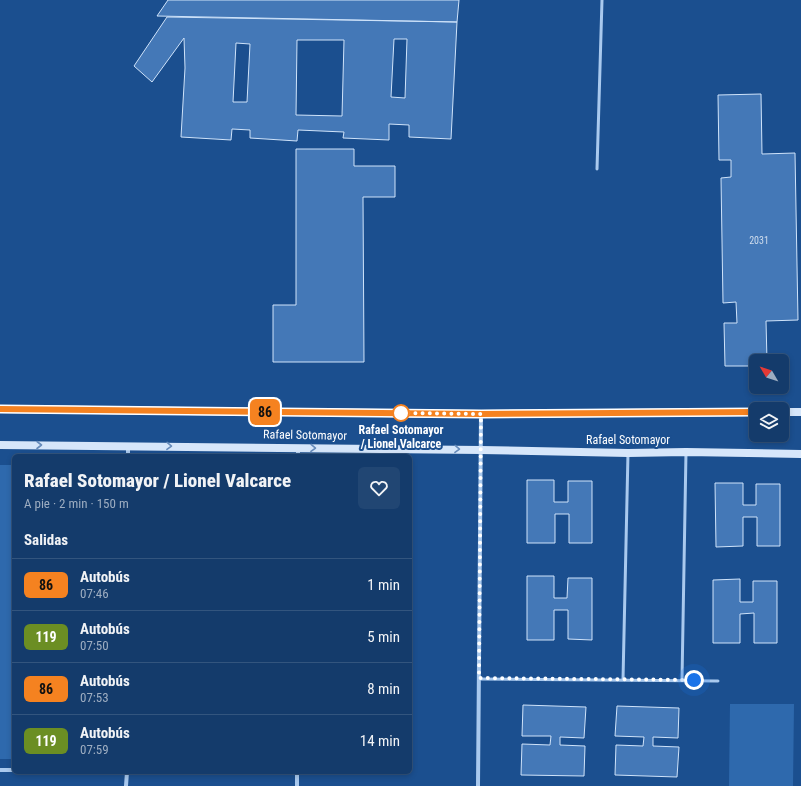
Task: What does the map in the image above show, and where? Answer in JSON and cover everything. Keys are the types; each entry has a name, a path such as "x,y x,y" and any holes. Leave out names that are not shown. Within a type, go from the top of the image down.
{"main road":[{"name":"Rafael Sotomayor","path":"0,409 481,414 749,412"},
{"path":"789,412 801,412"},
{"name":"Rafael Sotomayor","path":"0,445 128,446 298,452 481,450 801,454"}],"street":[{"path":"478,786 481,414"},
{"path":"128,446 128,454"},
{"path":"0,770 12,770"},
{"path":"126,774 126,786"},
{"path":"298,774 298,786"}],"lane":[{"path":"597,168 602,0"},
{"path":"682,680 686,452"},
{"path":"623,680 628,453"},
{"path":"479,678 718,681"}],"shaded area":[{"path":"0,465 12,465 12,759 0,759"},
{"path":"730,704 794,704 793,786 729,786"}],"building":[{"path":"168,0 459,0 457,22 157,16"},
{"path":"167,17 457,22 451,139 409,137 409,125 389,124 389,140 343,138 344,132 298,130 297,141 250,138 250,130 232,129 231,140 181,137 185,68 184,38 152,82 134,66","holes":["394,39 407,39 405,98 391,97","297,40 344,40 342,116 296,115","236,43 250,44 247,102 233,102"]},
{"path":"761,94 762,154 795,153 798,320 766,321 767,354 749,354 749,366 725,366 724,323 737,323 736,302 723,303 721,178 731,177 731,160 719,160 718,95"},
{"path":"296,149 354,149 354,166 395,166 395,197 363,197 364,362 273,362 273,305 296,305"},
{"path":"527,480 554,480 554,502 568,502 568,481 592,481 592,543 569,543 569,514 555,514 555,543 527,543"},
{"path":"715,483 743,483 743,505 756,505 756,484 780,484 780,546 757,546 757,517 743,517 743,546 716,547"},
{"path":"527,576 554,576 554,598 567,598 568,578 592,578 592,640 568,639 568,610 554,610 554,640 527,640"},
{"path":"740,579 740,602 753,602 753,581 777,581 777,643 754,643 754,613 740,614 740,643 713,643 713,580"},
{"path":"523,705 586,707 584,738 560,737 560,745 585,746 584,776 521,775 522,744 550,745 551,736 522,736"},
{"path":"617,706 679,708 678,738 653,737 653,746 679,747 677,777 615,775 616,745 643,746 644,737 615,736"}],"bus line":[{"name":"86","path":"0,409 481,414 749,412"}],"place":[{"name":"Rafael Sotomayor / Lionel Valcarce","path":"401,413"}],"route":[{"path":"401,413 481,414 479,678 694,680"}]}
